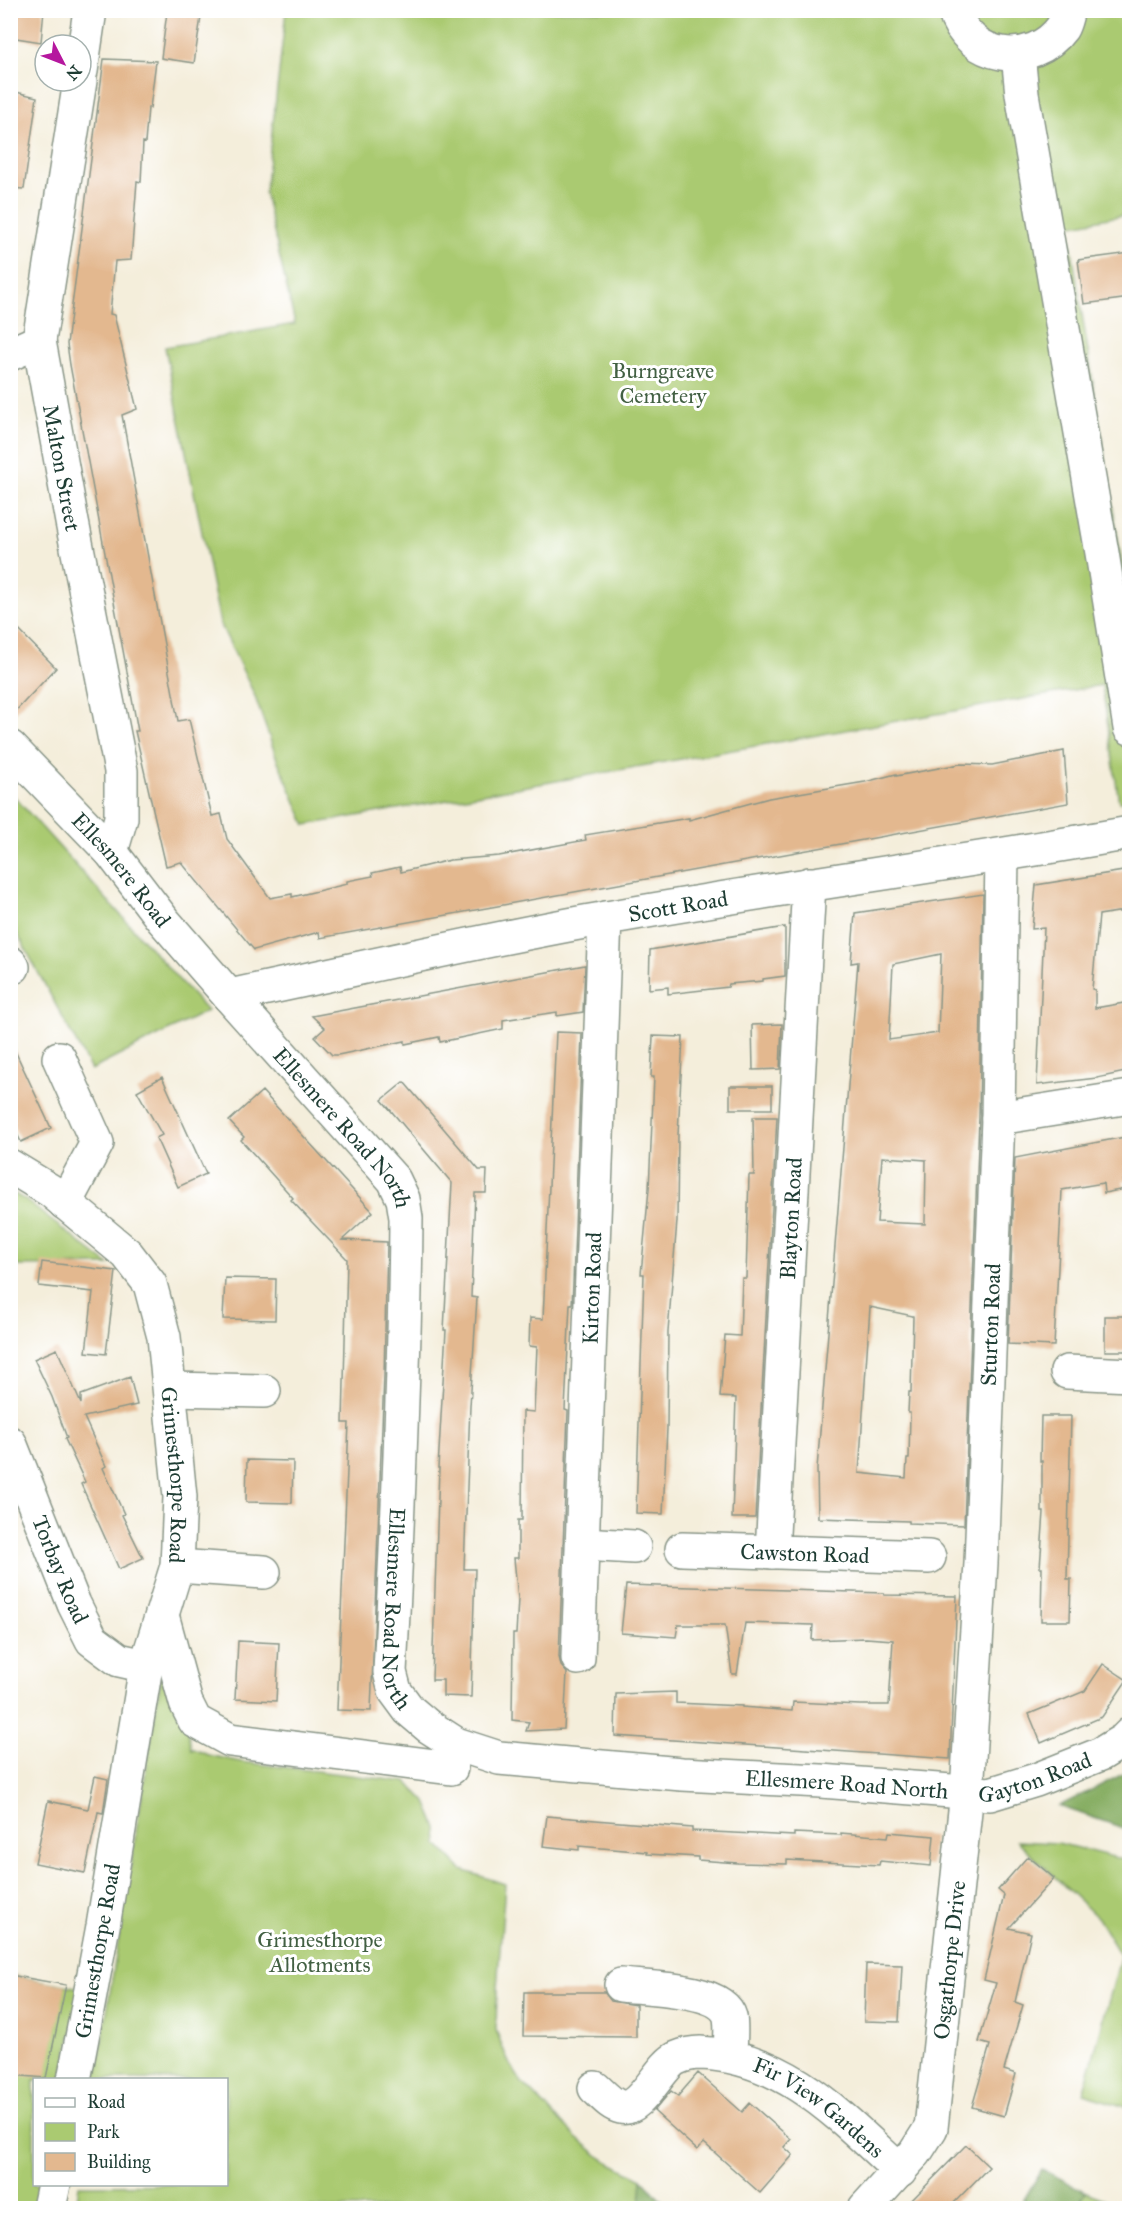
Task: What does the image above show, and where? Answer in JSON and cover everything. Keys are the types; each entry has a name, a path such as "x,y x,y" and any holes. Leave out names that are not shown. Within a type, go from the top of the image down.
{"street":[{"path":"87,33 90,10"},
{"path":"954,10 957,20 967,35 983,48 1010,55 1044,46 1063,27 1068,10"},
{"path":"1018,54 1022,94 1130,728"},
{"name":"Malton Street","path":"78,93 25,347 74,534 121,771 121,818 111,852"},
{"name":"Ellesmere Road","path":"10,747 111,852 163,920 229,996"},
{"name":"Scott Road","path":"229,996 605,918 1130,833"},
{"name":"Sturton Road","path":"967,1792 981,1563 998,1118 1002,855"},
{"name":"Blayton Road","path":"772,1552 809,884"},
{"name":"Kirton Road","path":"578,1658 605,918"},
{"name":"Ellesmere Road North","path":"229,996 394,1180 403,1198 406,1218 405,1340 390,1672 395,1691 409,1710 428,1726 456,1744 499,1758 682,1774 967,1792"},
{"path":"59,1058 98,1143 65,1203"},
{"path":"998,1118 1130,1097"},
{"name":"Grimesthorpe Road","path":"10,1166 51,1191 127,1254 150,1284 164,1337 180,1497 177,1566 146,1666 103,1926 74,2078"},
{"path":"1067,1372 1130,1375"},
{"path":"171,1389 264,1391"},
{"name":"Torbay Road","path":"10,1443 74,1604 92,1640 119,1660 146,1666"},
{"path":"583,1544 634,1547"},
{"name":"Cawston Road","path":"682,1549 929,1557"},
{"path":"177,1566 264,1572"},
{"path":"162,1615 186,1703 195,1721 230,1740 451,1768"},
{"name":"Gayton Road","path":"967,1792 990,1794 1036,1780 1101,1754 1128,1739"},
{"name":"Osgathorpe Drive","path":"931,2128 967,1792"},
{"name":"Fir View Gardens","path":"621,1985 687,1992 710,1998 722,2005 730,2016 730,2055"},
{"name":"Fir View Gardens","path":"595,2088 612,2103 622,2108 633,2106 676,2058 697,2053 730,2055 775,2070 819,2097 900,2171"},
{"name":"Fir View Gardens","path":"865,2208 900,2171 925,2140 931,2128"},
{"path":"49,2208 54,2186"}],"green space":[{"name":"Burngreave Cemetery","path":"286,11 1129,11 1129,214 1068,226 1129,608 1129,800 1119,802 1102,685 306,825 277,759 254,694 220,623 165,347 295,324 265,193"},
{"path":"10,792 207,1011 91,1070 11,922"},
{"path":"10,1191 25,1200 109,1265 11,1266"},
{"name":"Grimesthorpe Allotments","path":"162,1671 183,1712 192,1751 192,1748 208,1755 241,1762 407,1782 426,1802 437,1828 438,1845 462,1870 505,1884 496,2030 508,2061 522,2083 576,2137 603,2159 642,2179 640,2208 76,2208 79,2186 228,2186 228,2078 96,2078"},
{"path":"1129,1771 1129,1830 1059,1806"},
{"path":"1017,1841 1058,1843 1129,1861 1129,2108 1083,2094 1121,1956 1098,1918"},
{"path":"10,1975 82,1988 62,2078 33,2078 33,2186 40,2186 36,2208 11,2208"},
{"path":"1042,2169 1086,2192 1076,2208 1019,2208"},
{"path":"642,2179 669,2208 640,2208"},
{"path":"1086,2192 1127,2208 1076,2208"}],"building":[{"path":"10,10 44,10 42,33 33,33 33,41 10,37"},
{"path":"167,12 201,17 194,63 161,58"},
{"path":"104,59 156,61 145,143 143,142 141,182 137,181 131,260 115,261 110,314 114,315 137,409 122,415 178,721 189,719 212,816 221,814 227,839 270,898 292,894 292,897 347,884 347,881 373,876 372,873 400,867 401,872 450,860 499,856 586,840 585,835 689,818 689,820 769,798 865,782 896,774 896,776 960,764 992,765 1064,751 1068,803 320,938 319,932 254,950 181,862 166,866 135,731 138,731 70,365 67,344"},
{"path":"16,92 37,97 24,189 10,188 10,119"},
{"path":"1130,253 1130,298 1084,304 1078,260"},
{"path":"10,621 56,668 10,717"},
{"path":"1130,870 1130,910 1099,915 1092,989 1095,990 1095,1008 1130,1002 1130,1071 1097,1078 1037,1085 1044,928 1032,929 1036,885"},
{"path":"983,894 979,1118 964,1525 818,1518 817,1469 858,962 851,963 855,913","holes":["941,954 938,1033 889,1040 893,964","882,1157 926,1160 925,1224 877,1222","870,1307 913,1316 911,1392 909,1392 908,1413 910,1413 909,1459 907,1459 906,1478 859,1473"]},
{"path":"785,927 785,976 763,979 763,981 729,984 728,987 668,994 668,987 649,989 650,950"},
{"path":"585,965 583,1012 557,1016 557,1012 503,1020 503,1029 440,1042 439,1037 405,1044 405,1041 338,1055 332,1055 315,1037 325,1028 312,1016"},
{"path":"782,1024 780,1069 753,1070 752,1025"},
{"path":"556,1032 582,1033 573,1283 565,1410 568,1411 559,1657 561,1666 567,1673 564,1729 526,1731 529,1722 512,1720 513,1634 516,1634 518,1599 514,1558 518,1558 518,1520 522,1520 523,1411 534,1412 537,1347 529,1346 530,1318 543,1319"},
{"path":"653,1036 683,1037 678,1135 677,1221 668,1332 663,1514 636,1513 644,1274 641,1274 649,1189 654,1077 651,1077"},
{"path":"10,1040 51,1128 21,1142 10,1119"},
{"path":"162,1077 206,1174 178,1187 156,1138 162,1135 137,1091"},
{"path":"404,1082 479,1170 487,1170 486,1193 475,1193 471,1297 477,1298 470,1406 464,1569 475,1569 471,1697 443,1696 443,1680 432,1680 438,1468 452,1183 382,1100"},
{"path":"730,1086 772,1086 772,1109 730,1109"},
{"path":"262,1091 373,1212 342,1240 387,1242 371,1711 337,1710 349,1423 343,1423 347,1259 291,1200 293,1198 241,1140 244,1137 229,1121"},
{"path":"753,1117 777,1117 755,1518 732,1518 736,1398 720,1397 725,1335 740,1336 742,1278 746,1278 749,1175 754,1175"},
{"path":"1130,1136 1130,1180 1123,1181 1125,1189 1104,1193 1103,1183 1062,1190 1054,1346 1008,1344 1015,1158"},
{"path":"42,1262 116,1271 106,1354 86,1352 93,1292 39,1286"},
{"path":"225,1278 276,1279 275,1320 223,1319"},
{"path":"1105,1316 1130,1316 1130,1351 1105,1351"},
{"path":"57,1349 81,1404 81,1395 130,1377 137,1405 84,1417 106,1466 103,1468 124,1514 122,1515 143,1558 119,1569 81,1484 85,1482 65,1439 67,1438 52,1397 34,1359"},
{"path":"1041,1416 1071,1416 1067,1579 1071,1579 1070,1621 1041,1621 1042,1568 1040,1568 1044,1512 1042,1512 1042,1461 1040,1461"},
{"path":"247,1460 293,1461 292,1503 246,1502"},
{"path":"626,1585 957,1596 950,1759 615,1736 616,1694 676,1692 676,1703 792,1711 793,1702 889,1705 893,1640 866,1638 812,1640 813,1625 745,1623 737,1674 732,1674 725,1625 678,1625 676,1637 621,1633"},
{"path":"238,1641 279,1643 276,1701 235,1699"},
{"path":"1103,1664 1127,1680 1102,1717 1041,1743 1029,1714 1085,1691"},
{"path":"95,1776 108,1779 103,1813 98,1812 85,1873 35,1863 48,1801 88,1809"},
{"path":"547,1816 692,1828 692,1831 794,1836 794,1833 841,1835 841,1833 888,1837 889,1832 934,1836 931,1866 880,1861 879,1865 787,1860 787,1864 738,1863 579,1846 579,1850 543,1846"},
{"path":"1028,1856 1054,1878 1009,1928 1031,1933 1015,2002 1023,2005 1004,2070 1016,2074 1004,2116 972,2107 990,2045 979,2042 996,1983 984,1980 1004,1895 998,1890"},
{"path":"866,1964 902,1965 899,2022 864,2021"},
{"path":"10,1975 66,1985 46,2078 10,2075"},
{"path":"524,1992 604,1992 611,2001 636,2005 636,2037 523,2036"},
{"path":"698,2073 742,2112 750,2103 791,2139 784,2147 793,2155 760,2193 704,2143 697,2150 654,2111 671,2091 678,2096"},
{"path":"966,2145 989,2167 949,2208 904,2208"}]}
